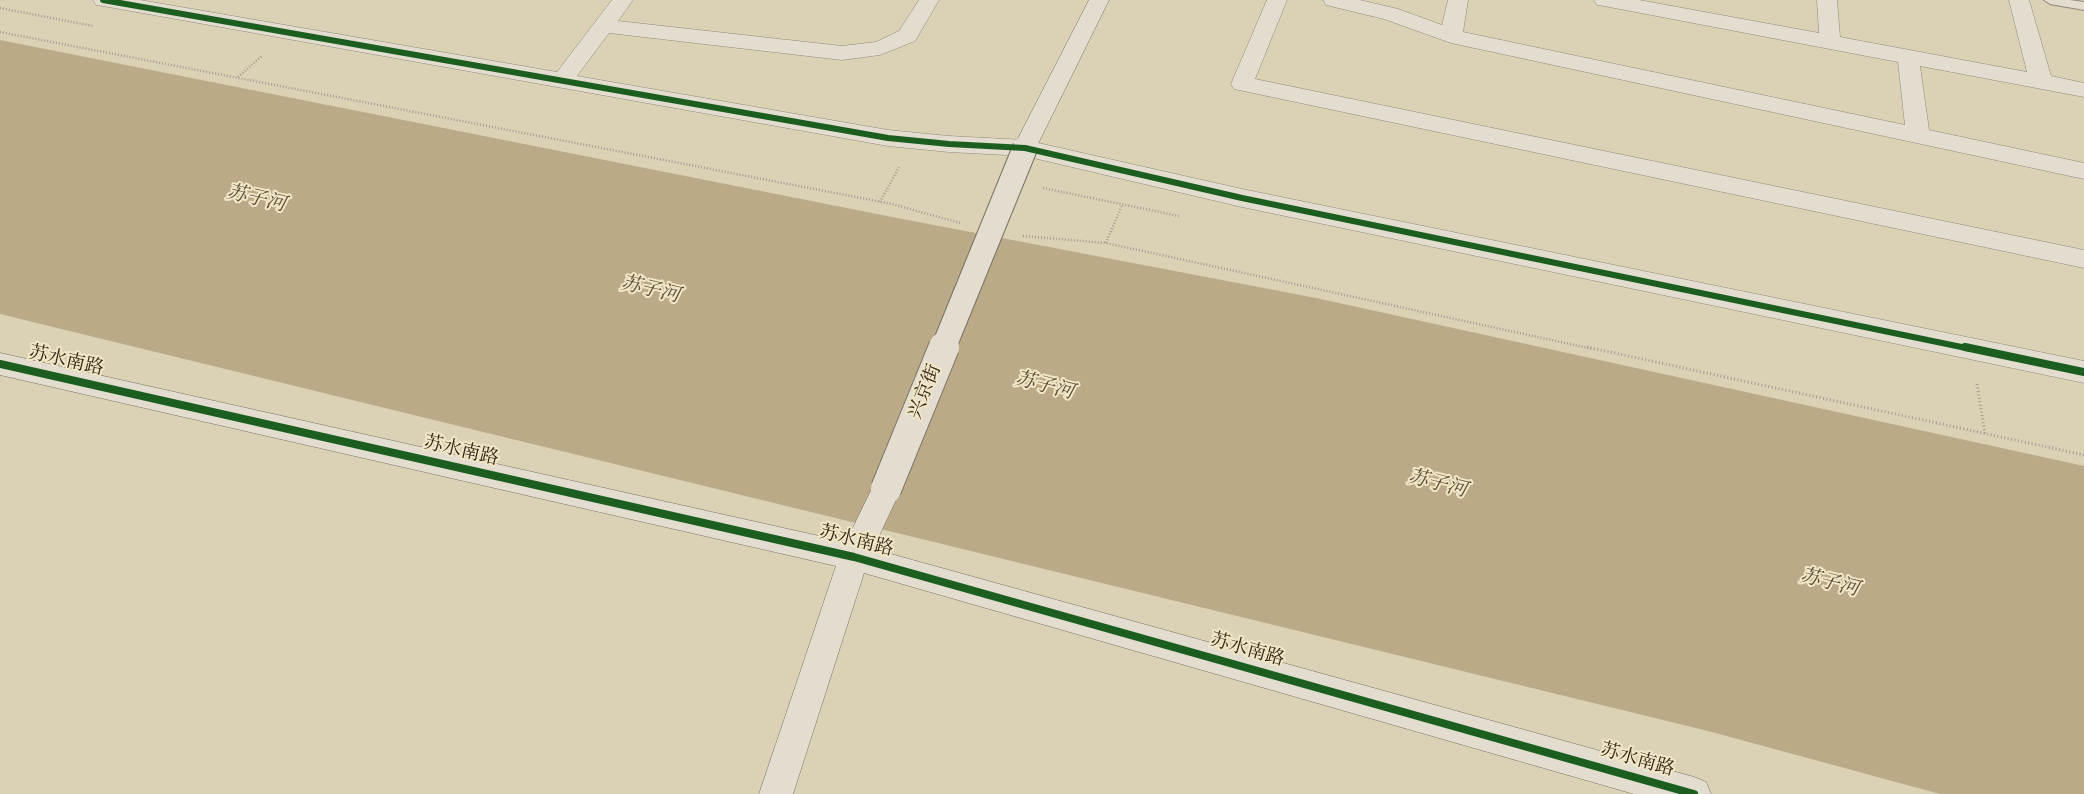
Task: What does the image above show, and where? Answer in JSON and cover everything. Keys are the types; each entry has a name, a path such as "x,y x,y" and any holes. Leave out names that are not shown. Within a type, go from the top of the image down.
{"street":[{"path":"104,0 182,7 562,81 888,138 1025,148 1242,198 2084,372"},
{"path":"562,81 623,0"},
{"path":"603,26 842,53 880,48 907,36 929,0"},
{"name":"兴京街","path":"776,794 854,557 886,489 1025,148 1099,0"},
{"path":"1277,0 1242,84 2084,259"},
{"path":"1333,0 1391,14 1450,36 2084,171"},
{"path":"1450,36 1458,0"},
{"path":"1604,0 1693,8 1830,42 2084,90"},
{"path":"1827,0 1830,42"},
{"path":"2019,0 2041,82"},
{"path":"1908,57 1918,136"},
{"name":"苏水南路","path":"0,364 854,557 1694,794"}],"lane":[{"path":"2050,0 2084,6"}],"path":[{"path":"0,32 880,202 968,225"},
{"path":"238,78 262,56"},
{"path":"880,202 900,165"},
{"path":"1106,243 1122,204"},
{"path":"1022,236 1106,243 2084,455"},
{"path":"1977,384 1985,434"}],"water":[{"name":"苏子河","path":"0,40 892,217 1316,298 2084,466 2084,794 1940,794 1708,731 0,314"}],"cycle path":[{"path":"103,0 888,138 949,144 1025,148 1242,198 2084,372"},
{"path":"0,364 854,557 1694,794"}]}
